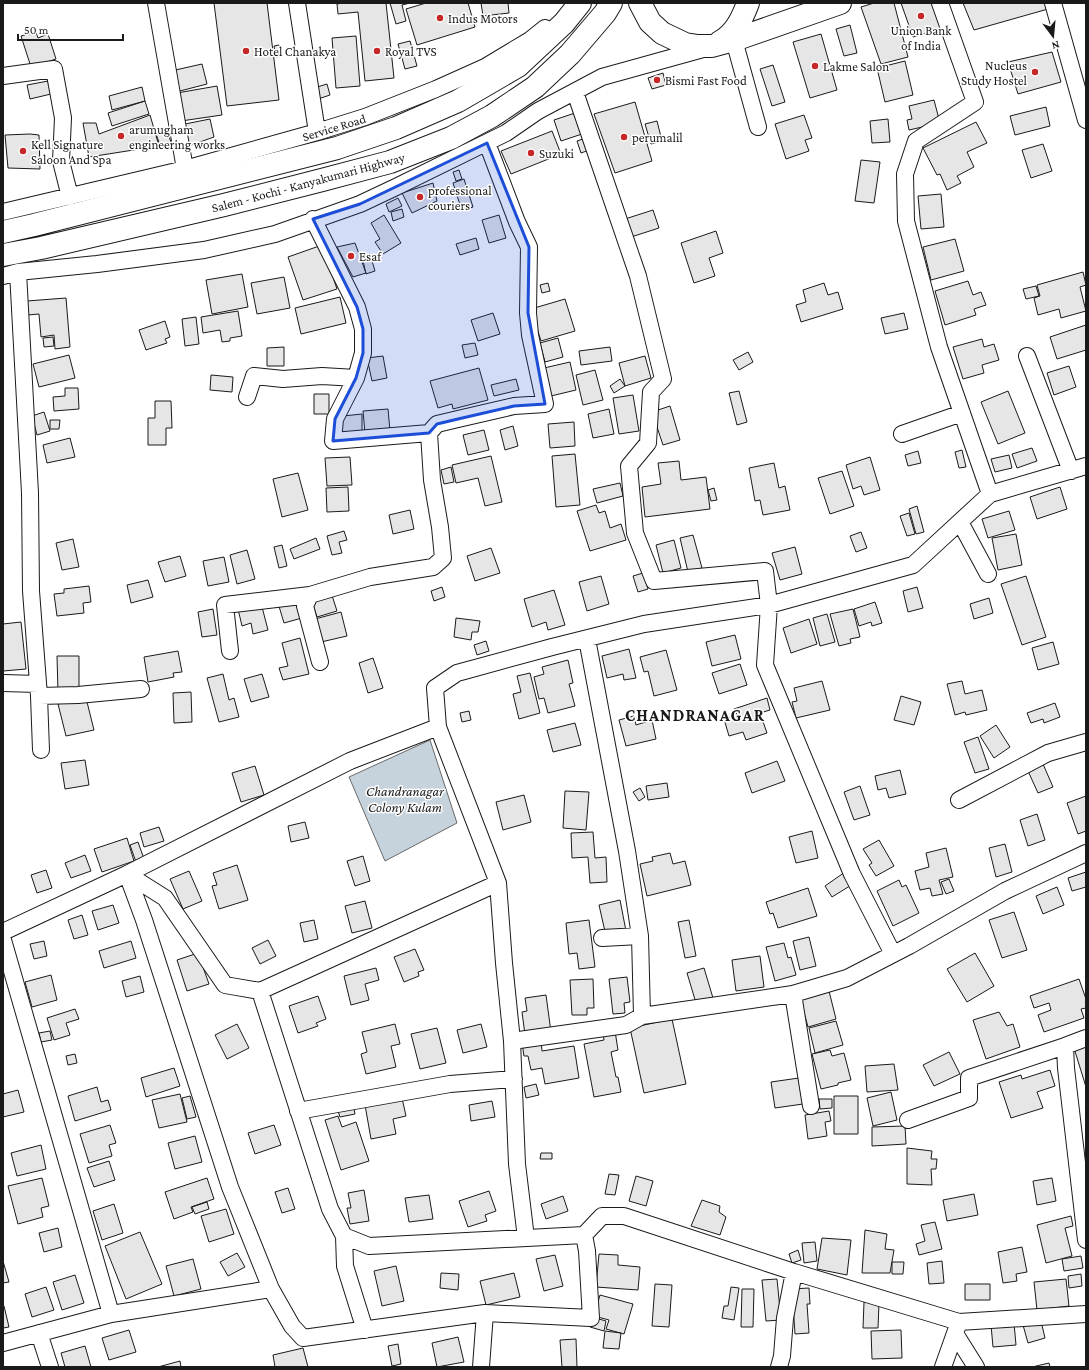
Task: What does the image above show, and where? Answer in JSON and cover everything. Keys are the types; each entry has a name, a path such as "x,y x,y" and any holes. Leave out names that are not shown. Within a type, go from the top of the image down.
{"highway":[{"name":"Salem - Kochi - Kanyakumari Highway","path":"3,232 337,148 396,128 458,101 518,66 564,22 580,3"},
{"name":"Salem - Kochi - Kanyakumari Highway","path":"3,255 41,248 224,205 390,162 452,138 492,116 535,87 570,54 605,13 611,3"},
{"path":"640,3 650,22 662,33 685,44 712,46 734,40 840,3"},
{"path":"712,46 726,39 738,26 748,3"}],"street":[{"path":"156,3 185,169"},
{"path":"297,3 317,132"},
{"name":"Service Road","path":"3,212 185,169 365,117 436,89 485,67 530,40 573,3"},
{"path":"940,3 975,102 916,141 905,174 906,221 939,347 990,494"},
{"path":"1053,3 1086,120"},
{"path":"734,40 758,127"},
{"path":"41,750 31,591 30,494 10,274 204,250 274,234 360,204 487,143 506,133 538,111 602,77 712,46"},
{"path":"3,76 54,69 63,118 61,161 70,197"},
{"path":"575,92 638,276 663,380 651,392 648,443 629,466 635,533 654,581 764,571 769,605 765,665 852,874 893,954"},
{"path":"314,219 357,307 363,329 363,353 356,378 335,419 333,442 429,433 437,424 514,406 545,404 530,335 528,313 529,247 517,222 487,143"},
{"path":"1027,356 1070,471"},
{"path":"247,397 254,376 283,379 322,376 356,378"},
{"path":"902,434 962,413"},
{"path":"230,651 225,605 310,595 370,577 433,567 443,558 440,527 432,480 429,433"},
{"path":"526,1238 517,1164 512,1041 498,884 438,727 435,688 457,673 644,624 769,605 913,565 990,494 1086,466"},
{"path":"960,522 988,574"},
{"path":"310,595 305,606 320,662"},
{"path":"587,639 627,851 640,936 642,1016"},
{"path":"3,683 38,690 78,695 141,689"},
{"path":"3,932 127,874 350,761 438,727"},
{"path":"959,800 1048,753 1086,742"},
{"path":"512,1041 626,1025 642,1016 793,994 847,978 1005,891 1086,853"},
{"path":"127,874 165,898 225,985 260,991 498,884"},
{"path":"127,874 144,920 230,1187 271,1289 292,1326 303,1338 485,1313 591,1318 588,1251 584,1235"},
{"path":"602,938 640,936"},
{"path":"3,940 111,1314"},
{"path":"260,991 330,1209 344,1236 346,1266 365,1330"},
{"path":"793,994 811,1106"},
{"path":"908,1120 969,1098 969,1078 1086,1038"},
{"path":"1065,1046 1066,1068 1086,1240"},
{"path":"298,1111 450,1084 514,1080"},
{"path":"344,1236 369,1246 584,1235 602,1216 624,1216 958,1328 1086,1314"},
{"path":"779,1367 782,1356 785,1318 794,1272"},
{"path":"3,1342 111,1314 271,1289"},
{"path":"481,1367 485,1313"},
{"path":"943,1367 958,1328"},
{"path":"958,1328 976,1367"},
{"path":"39,1333 50,1367"}],"highlighted area":[{"path":"487,143 529,247 528,313 545,404 514,406 437,424 429,433 333,441 335,419 356,378 363,353 363,329 357,307 313,219 360,204"}],"water":[{"name":"Chandranagar Colony Kulam","path":"430,740 457,823 385,861 349,777"}],"building":[{"name":"Hotel Chanakya","path":"214,3 267,3 279,100 227,106"},
{"name":"Royal TVS","path":"386,3 394,78 365,81 358,12 338,14 337,4"},
{"path":"390,3 410,3 402,5 406,21 396,24"},
{"name":"Indus Motors","path":"426,3 468,3 475,27 417,45 406,9"},
{"path":"481,3 508,3 509,13 483,16"},
{"path":"874,3 894,3 908,57 881,64 861,7"},
{"name":"Union Bank of India","path":"901,3 932,3 941,29 913,37"},
{"path":"963,3 1046,3 1048,9 974,30"},
{"path":"850,25 857,53 844,56 836,29"},
{"path":"36,32 38,38 48,34 56,59 31,67 21,36"},
{"name":"Lakme Salon","path":"821,34 837,90 810,98 793,42"},
{"path":"356,36 360,86 336,88 332,38"},
{"path":"410,41 417,66 405,69 398,44"},
{"path":"279,45 282,55 276,57 274,46"},
{"name":"Nucleus Study Hostel","path":"1052,52 1061,82 1018,94 1008,62"},
{"path":"905,61 913,95 885,102 877,68"},
{"path":"202,64 207,84 176,92 171,71"},
{"path":"773,65 785,102 772,106 760,69"},
{"path":"663,73 666,85 652,89 648,78"},
{"path":"48,81 51,94 30,99 27,85"},
{"path":"327,84 330,95 318,99 314,88"},
{"path":"217,86 222,115 181,121 177,93"},
{"path":"142,87 145,101 112,110 109,96"},
{"path":"934,100 940,123 909,130 907,120 912,119 909,106"},
{"path":"145,101 149,114 112,126 108,113"},
{"name":"perumalil","path":"635,102 652,161 615,173 594,114"},
{"path":"1046,107 1050,126 1015,135 1010,116"},
{"path":"575,113 582,134 561,141 554,120"},
{"name":"arumugham engineering works","path":"150,115 159,146 89,157 83,123 96,123 99,134"},
{"path":"804,115 812,138 805,140 809,151 786,159 775,124"},
{"path":"210,119 214,137 183,148 180,125"},
{"path":"888,119 890,142 872,143 870,121"},
{"path":"657,121 662,141 651,144 645,124"},
{"path":"976,122 987,143 967,152 974,167 957,176 961,183 947,190 940,174 937,175 923,148"},
{"path":"166,128 172,145 161,148 155,131"},
{"name":"Suzuki","path":"552,131 561,154 511,174 501,151"},
{"name":"Kell Signature Saloon And Spa","path":"5,135 39,135 40,169 8,168"},
{"path":"589,137 592,149 581,153 577,141"},
{"path":"1043,144 1052,171 1031,178 1022,150"},
{"path":"861,160 880,162 874,203 855,201"},
{"path":"459,170 462,179 456,181 453,172"},
{"path":"464,179 473,207 462,211 453,183"},
{"name":"professional couriers","path":"433,183 437,201 412,213 402,193"},
{"path":"941,194 944,227 921,229 918,196"},
{"path":"398,198 402,206 389,212 386,204"},
{"path":"402,209 404,217 393,221 391,212"},
{"path":"653,210 659,228 631,237 625,219"},
{"path":"384,215 401,243 383,254 375,242 380,239 371,223"},
{"path":"499,215 506,238 489,243 482,220"},
{"path":"716,231 723,253 709,258 715,276 694,283 681,243"},
{"path":"476,238 479,249 460,255 456,244"},
{"path":"955,239 964,271 931,280 923,247"},
{"name":"Esaf","path":"355,243 366,273 353,277 337,247"},
{"path":"322,245 337,289 303,300 288,257"},
{"path":"370,254 375,271 366,274 362,256"},
{"path":"1083,272 1086,285 1080,287 1086,311 1061,318 1059,309 1038,315 1034,298 1040,296 1037,285"},
{"path":"242,274 248,307 212,314 206,280"},
{"path":"284,277 290,308 257,314 251,283"},
{"path":"968,281 973,295 981,292 986,305 974,309 976,315 945,325 935,291"},
{"path":"548,283 550,291 542,293 540,285"},
{"path":"824,283 828,295 838,292 843,309 801,322 796,305 806,302 803,290"},
{"path":"1036,286 1039,296 1026,299 1023,289"},
{"path":"340,297 346,323 301,334 295,308"},
{"path":"66,298 70,347 55,349 54,335 41,337 39,314 28,315 27,301"},
{"path":"565,299 575,331 541,341 531,309"},
{"path":"238,311 242,336 230,338 230,341 222,342 220,330 203,333 201,317"},
{"path":"493,313 500,334 478,341 471,320"},
{"path":"904,313 908,329 885,334 881,318"},
{"path":"196,317 199,344 185,346 182,319"},
{"path":"165,321 170,337 165,339 167,343 146,350 139,330"},
{"path":"1086,325 1086,350 1057,359 1050,337"},
{"path":"53,337 54,346 44,347 43,338"},
{"path":"558,338 563,357 545,362 540,343"},
{"path":"982,339 984,347 994,344 999,360 982,365 984,373 963,379 953,347"},
{"path":"475,343 478,355 465,358 462,345"},
{"path":"284,347 284,366 267,366 267,348"},
{"path":"610,347 612,361 581,365 579,351"},
{"path":"748,352 753,362 739,370 733,360"},
{"path":"69,355 75,378 39,387 33,364"},
{"path":"383,356 387,378 372,381 367,358"},
{"path":"645,356 651,378 625,386 619,363"},
{"path":"570,362 576,390 551,396 544,368"},
{"path":"1069,366 1076,387 1054,395 1047,373"},
{"path":"479,368 488,400 453,409 452,404 438,408 430,381"},
{"path":"595,370 603,400 583,405 576,375"},
{"path":"211,375 233,377 232,392 210,390"},
{"path":"516,379 519,390 494,396 491,385"},
{"path":"620,379 625,386 614,393 610,386"},
{"path":"65,388 78,388 79,409 54,411 53,397 65,396"},
{"path":"739,391 747,422 737,425 729,393"},
{"path":"1008,391 1025,433 998,444 981,402"},
{"path":"314,394 329,394 329,414 314,414"},
{"path":"633,395 639,431 619,434 613,398"},
{"path":"155,401 171,401 172,428 166,428 166,445 148,445 148,418 155,418"},
{"path":"670,406 680,440 663,445 652,412"},
{"path":"388,409 390,431 365,433 363,411"},
{"path":"609,409 614,434 593,438 588,414"},
{"path":"44,412 50,431 37,435 32,416"},
{"path":"362,414 362,436 341,436 343,416"},
{"path":"50,420 60,420 59,429 50,429"},
{"path":"574,422 575,446 550,448 548,424"},
{"path":"513,426 518,446 505,450 500,430"},
{"path":"484,430 489,450 468,455 463,435"},
{"path":"70,438 75,457 47,463 43,445"},
{"path":"1032,448 1037,461 1017,468 1012,454"},
{"path":"962,450 966,467 959,468 955,452"},
{"path":"918,451 921,463 908,466 905,455"},
{"path":"575,454 580,505 556,507 552,456"},
{"path":"1009,455 1012,468 995,472 991,459"},
{"path":"491,456 502,502 485,506 478,478 456,483 452,465"},
{"path":"350,457 352,485 327,486 325,458"},
{"path":"870,457 880,490 864,495 861,486 853,489 846,465"},
{"path":"679,461 681,480 706,477 710,509 645,517 642,487 661,484 658,463"},
{"path":"774,463 779,488 785,486 790,510 763,515 760,500 755,501 749,468"},
{"path":"451,467 454,482 444,484 441,470"},
{"path":"842,471 854,506 830,514 818,478"},
{"path":"298,473 308,510 282,517 273,479"},
{"path":"620,483 623,496 597,503 593,489"},
{"path":"348,487 349,511 327,512 326,488"},
{"path":"1060,487 1067,509 1037,519 1030,497"},
{"path":"714,488 717,500 711,501 708,490"},
{"path":"596,505 599,513 605,511 610,528 621,524 626,540 590,551 577,511"},
{"path":"917,506 924,532 916,534 909,509"},
{"path":"410,510 414,529 393,534 389,515"},
{"path":"1009,511 1015,530 988,538 982,519"},
{"path":"909,513 915,534 907,536 900,516"},
{"path":"344,531 347,540 339,542 342,553 332,555 327,536"},
{"path":"861,532 867,548 856,552 850,536"},
{"path":"1016,534 1022,565 998,570 992,538"},
{"path":"693,535 702,568 688,572 680,538"},
{"path":"316,538 320,549 294,559 290,549"},
{"path":"73,539 79,567 62,570 56,543"},
{"path":"674,540 681,568 663,573 656,545"},
{"path":"282,545 287,566 279,568 274,547"},
{"path":"795,547 802,574 780,580 772,553"},
{"path":"491,548 500,573 475,581 467,556"},
{"path":"247,550 255,579 237,584 230,555"},
{"path":"180,556 186,576 165,582 158,562"},
{"path":"224,557 229,582 208,586 203,561"},
{"path":"643,573 648,589 638,592 633,576"},
{"path":"601,576 609,604 587,611 579,582"},
{"path":"1026,576 1046,637 1022,645 1001,584"},
{"path":"148,580 153,597 131,603 127,585"},
{"path":"89,586 91,602 83,603 84,613 57,616 54,594 64,593 64,589"},
{"path":"442,587 445,597 434,601 431,591"},
{"path":"917,587 923,608 908,612 903,591"},
{"path":"330,589 337,611 317,617 310,595"},
{"path":"554,590 565,625 548,630 546,622 532,627 524,599"},
{"path":"296,598 302,618 284,623 278,603"},
{"path":"989,598 993,613 974,619 970,604"},
{"path":"875,602 882,623 872,626 871,622 859,626 854,609"},
{"path":"261,603 268,630 253,634 251,623 242,626 238,609"},
{"path":"213,609 217,635 202,637 198,612"},
{"path":"853,609 860,637 850,639 851,643 839,646 830,614"},
{"path":"341,612 347,636 321,642 315,619"},
{"path":"827,614 835,642 820,646 813,618"},
{"path":"456,618 480,621 478,632 472,632 471,640 454,637"},
{"path":"809,619 817,644 791,653 783,628"},
{"path":"21,622 26,669 3,671 3,624"},
{"path":"735,635 741,659 712,666 706,642"},
{"path":"300,638 309,674 283,680 279,668 288,666 282,643"},
{"path":"486,641 489,651 477,655 474,645"},
{"path":"1053,642 1059,664 1038,670 1032,648"},
{"path":"629,649 636,678 624,680 623,674 607,678 602,656"},
{"path":"666,650 677,690 654,696 648,671 644,672 640,657"},
{"path":"178,651 182,672 173,673 174,677 148,682 144,657"},
{"path":"57,656 79,656 79,692 58,692"},
{"path":"373,658 383,688 368,693 359,663"},
{"path":"568,660 573,683 569,684 575,706 548,713 544,698 539,699 534,677 544,674 542,667"},
{"path":"740,664 747,685 719,694 712,673"},
{"path":"530,673 540,713 519,719 513,694 521,692 517,676"},
{"path":"223,674 229,700 234,698 239,717 219,722 207,678"},
{"path":"262,674 269,697 251,702 244,679"},
{"path":"822,681 830,710 796,718 792,702 797,701 794,688"},
{"path":"962,681 965,694 982,690 987,710 966,715 965,712 955,715 947,684"},
{"path":"191,692 192,722 174,723 173,693"},
{"path":"901,696 921,702 914,725 894,720"},
{"path":"86,698 94,730 66,736 58,704"},
{"path":"767,698 770,710 760,713 767,733 746,740 743,732 729,736 724,719 737,715 734,709"},
{"path":"1055,703 1060,717 1044,723 1043,719 1031,723 1027,713"},
{"path":"469,711 471,720 462,722 460,713"},
{"path":"634,716 636,725 652,720 656,739 626,746 619,720"},
{"path":"575,723 581,745 553,752 547,730"},
{"path":"996,725 1010,747 994,758 980,736"},
{"path":"978,737 989,769 975,773 964,742"},
{"path":"85,760 89,785 65,789 61,763"},
{"path":"777,761 785,781 752,793 745,773"},
{"path":"1043,764 1053,787 1038,793 1028,771"},
{"path":"255,766 264,795 241,802 232,773"},
{"path":"900,770 906,794 889,798 886,788 878,790 875,776"},
{"path":"667,783 669,797 648,800 646,786"},
{"path":"860,786 870,815 854,820 844,792"},
{"path":"640,788 645,797 639,801 633,792"},
{"path":"565,791 589,792 586,830 563,828"},
{"path":"524,795 531,822 503,830 496,802"},
{"path":"1086,796 1086,831 1078,834 1067,803"},
{"path":"1037,814 1045,840 1028,846 1020,820"},
{"path":"305,822 309,838 291,842 288,826"},
{"path":"159,827 164,841 144,847 140,833"},
{"path":"812,831 818,858 796,863 789,837"},
{"path":"593,832 595,858 606,857 607,882 590,883 588,857 572,858 571,833"},
{"path":"127,838 134,861 102,872 94,849"},
{"path":"879,840 894,866 876,876 869,865 872,863 863,849"},
{"path":"138,842 144,859 136,862 130,845"},
{"path":"1005,844 1012,872 996,877 989,848"},
{"path":"946,848 953,877 939,880 943,894 932,896 930,888 920,890 915,871 929,867 926,853"},
{"path":"670,853 673,864 685,861 691,885 647,896 640,864 653,861 652,857"},
{"path":"85,855 91,871 71,878 65,863"},
{"path":"363,856 370,881 355,886 347,861"},
{"path":"237,865 248,900 219,909 212,886 217,885 213,873"},
{"path":"46,870 52,888 37,893 31,875"},
{"path":"189,871 202,901 183,909 170,879"},
{"path":"845,872 853,884 832,897 825,886"},
{"path":"1086,872 1086,887 1072,891 1068,878"},
{"path":"949,879 954,891 946,894 941,882"},
{"path":"899,880 902,887 906,885 919,913 893,926 877,891"},
{"path":"1057,887 1064,905 1043,914 1036,896"},
{"path":"808,888 817,916 778,928 773,913 770,914 766,902"},
{"path":"620,900 626,931 606,936 599,905"},
{"path":"365,901 372,928 352,933 345,906"},
{"path":"113,905 119,923 98,930 92,911"},
{"path":"1014,912 1027,950 1002,958 989,920"},
{"path":"82,915 88,935 74,939 68,920"},
{"path":"314,920 318,939 304,942 300,923"},
{"path":"589,920 595,967 579,969 577,953 569,954 566,923"},
{"path":"689,920 696,956 685,958 678,922"},
{"path":"809,937 816,966 800,970 793,941"},
{"path":"268,940 276,956 260,964 252,948"},
{"path":"44,941 47,956 34,959 30,944"},
{"path":"131,941 136,958 104,968 99,951"},
{"path":"784,943 788,958 791,957 796,975 775,981 766,947"},
{"path":"415,949 424,970 418,972 419,976 404,982 394,957"},
{"path":"198,953 209,984 187,991 177,960"},
{"path":"975,953 994,986 967,1002 947,969"},
{"path":"760,956 764,987 736,991 732,960"},
{"path":"376,968 379,980 365,984 369,1000 351,1005 344,976"},
{"path":"704,968 713,998 696,1003 687,973"},
{"path":"51,975 57,1000 32,1007 25,982"},
{"path":"140,976 144,992 126,997 122,981"},
{"path":"627,977 630,1002 624,1003 625,1013 613,1014 609,979"},
{"path":"593,979 594,1008 587,1008 587,1015 572,1015 570,980"},
{"path":"1079,979 1086,999 1086,1008 1081,1009 1084,1018 1044,1032 1038,1015 1051,1010 1049,1003 1034,1008 1030,996"},
{"path":"829,991 836,1019 808,1027 800,998"},
{"path":"546,995 551,1032 525,1035 522,1012 527,1011 525,998"},
{"path":"318,996 326,1019 316,1023 318,1026 298,1033 289,1006"},
{"path":"75,1009 79,1019 66,1023 70,1035 54,1040 47,1018"},
{"path":"999,1012 1007,1026 1013,1024 1020,1047 986,1059 973,1020"},
{"path":"672,1019 686,1084 644,1093 630,1028"},
{"path":"836,1021 843,1045 815,1053 809,1028"},
{"path":"237,1024 249,1048 227,1059 215,1035"},
{"path":"395,1024 400,1044 391,1046 396,1067 366,1074 361,1054 367,1052 362,1032"},
{"path":"481,1024 487,1047 463,1053 457,1030"},
{"path":"437,1028 446,1063 420,1069 411,1034"},
{"path":"50,1031 52,1040 41,1042 39,1033"},
{"path":"615,1031 618,1050 611,1052 616,1077 618,1077 621,1092 594,1097 584,1044 604,1040 603,1033"},
{"path":"541,1040 542,1051 574,1046 579,1078 545,1084 542,1068 531,1070 528,1056 524,1056 522,1043"},
{"path":"1086,1044 1086,1087 1074,1048"},
{"path":"830,1050 832,1056 844,1053 851,1080 821,1089 812,1054"},
{"path":"949,1052 960,1074 934,1086 923,1065"},
{"path":"75,1054 77,1063 68,1065 66,1056"},
{"path":"894,1064 898,1090 867,1092 865,1066"},
{"path":"174,1068 180,1086 146,1097 141,1078"},
{"path":"1050,1070 1055,1086 1037,1092 1043,1108 1011,1118 999,1082 1021,1075 1022,1079"},
{"path":"799,1078 803,1104 775,1108 771,1082"},
{"path":"536,1084 539,1095 526,1098 524,1087"},
{"path":"97,1087 101,1102 108,1100 111,1110 75,1121 68,1096"},
{"path":"18,1090 24,1112 3,1117 3,1094"},
{"path":"891,1092 897,1120 873,1126 867,1098"},
{"path":"180,1094 187,1122 159,1128 152,1100"},
{"path":"190,1096 196,1117 187,1119 182,1098"},
{"path":"834,1096 858,1096 858,1134 834,1134"},
{"path":"402,1098 406,1116 393,1119 396,1134 371,1139 365,1105"},
{"path":"819,1099 832,1099 832,1108 820,1109"},
{"path":"492,1101 495,1117 471,1121 469,1105"},
{"path":"353,1104 355,1114 340,1117 337,1108"},
{"path":"829,1111 831,1121 825,1122 827,1136 808,1139 805,1115"},
{"path":"338,1116 342,1127 356,1122 369,1161 341,1170 325,1120"},
{"path":"110,1125 116,1143 109,1145 112,1156 89,1163 80,1134"},
{"path":"274,1125 281,1145 255,1154 248,1133"},
{"path":"905,1126 906,1144 872,1146 872,1127"},
{"path":"195,1136 202,1162 175,1169 168,1143"},
{"path":"41,1145 46,1169 17,1176 11,1153"},
{"path":"907,1148 932,1151 931,1159 937,1159 936,1169 931,1169 932,1185 907,1184"},
{"path":"541,1153 552,1153 552,1159 540,1159"},
{"path":"109,1161 115,1180 94,1187 87,1168"},
{"path":"609,1174 619,1175 615,1195 605,1194"},
{"path":"636,1176 653,1181 646,1206 629,1201"},
{"path":"42,1178 49,1206 41,1208 43,1217 18,1224 8,1186"},
{"path":"207,1178 214,1199 191,1207 193,1212 174,1219 165,1192"},
{"path":"1052,1178 1056,1201 1037,1205 1033,1181"},
{"path":"288,1188 295,1209 282,1213 275,1192"},
{"path":"364,1190 369,1221 350,1224 347,1208 351,1208 348,1193"},
{"path":"489,1191 496,1211 485,1215 487,1221 468,1227 459,1201"},
{"path":"974,1194 978,1215 947,1221 943,1200"},
{"path":"429,1195 433,1219 409,1222 405,1198"},
{"path":"563,1196 568,1211 546,1219 541,1204"},
{"path":"702,1200 720,1206 719,1212 726,1217 720,1235 691,1226"},
{"path":"207,1202 209,1209 195,1214 192,1207"},
{"path":"114,1204 123,1233 102,1240 93,1211"},
{"path":"226,1209 234,1234 209,1242 201,1216"},
{"path":"1071,1216 1073,1226 1065,1228 1072,1256 1046,1263 1037,1225"},
{"path":"935,1222 942,1249 919,1255 916,1244 925,1241 921,1225"},
{"path":"58,1228 62,1247 44,1252 39,1233"},
{"path":"865,1230 887,1234 885,1249 894,1250 890,1273 862,1273"},
{"path":"140,1232 162,1284 126,1299 105,1246"},
{"path":"822,1238 851,1240 847,1275 817,1269"},
{"path":"815,1242 817,1261 804,1263 802,1243"},
{"path":"1022,1247 1027,1272 1016,1274 1017,1281 1003,1283 998,1252"},
{"path":"798,1250 801,1260 792,1263 789,1254"},
{"path":"237,1253 245,1267 228,1276 220,1262"},
{"path":"599,1254 618,1255 618,1265 640,1267 638,1290 596,1287"},
{"path":"555,1255 563,1286 544,1291 536,1259"},
{"path":"1081,1256 1083,1268 1064,1271 1062,1259"},
{"path":"193,1259 201,1289 174,1296 166,1266"},
{"path":"3,1261 9,1282 3,1283"},
{"path":"942,1261 944,1283 929,1284 927,1263"},
{"path":"892,1262 904,1262 903,1274 892,1274"},
{"path":"396,1266 404,1301 382,1306 374,1271"},
{"path":"441,1273 459,1274 458,1290 440,1288"},
{"path":"514,1273 520,1297 486,1305 480,1281"},
{"path":"1081,1274 1082,1286 1069,1288 1068,1276"},
{"path":"75,1275 84,1303 62,1310 53,1282"},
{"path":"777,1279 781,1320 766,1321 762,1280"},
{"path":"1066,1279 1069,1306 1037,1310 1034,1282"},
{"path":"655,1284 672,1285 669,1327 652,1326"},
{"path":"965,1284 990,1284 990,1300 965,1300"},
{"path":"46,1287 54,1310 32,1317 25,1294"},
{"path":"731,1287 739,1288 734,1320 722,1318 724,1306 728,1306"},
{"path":"809,1288 810,1304 807,1304 809,1333 795,1334 792,1289"},
{"path":"742,1289 754,1289 753,1327 741,1327"},
{"path":"600,1295 633,1304 624,1334 606,1329 609,1320 594,1316"},
{"path":"864,1302 879,1303 878,1328 863,1328"},
{"path":"3,1306 9,1327 3,1328"},
{"path":"592,1317 606,1321 604,1331 590,1327"},
{"path":"1041,1321 1045,1338 1028,1343 1023,1325"},
{"path":"1014,1323 1016,1345 993,1347 991,1325"},
{"path":"129,1330 136,1352 109,1360 102,1338"},
{"path":"901,1330 902,1358 872,1359 871,1331"},
{"path":"605,1331 621,1333 619,1349 603,1348"},
{"path":"458,1337 464,1362 437,1367 432,1343"},
{"path":"576,1339 577,1367 562,1367 560,1340"},
{"path":"398,1344 401,1364 392,1366 388,1346"},
{"path":"85,1346 91,1367 65,1367 61,1353"},
{"path":"303,1348 308,1367 275,1367 273,1355"},
{"path":"180,1361 181,1367 158,1367"},
{"path":"1049,1363 1050,1367 1032,1367"}],"place":[{"name":"Union Bank of India","path":"921,16"},
{"name":"Indus Motors","path":"440,18"},
{"name":"Hotel Chanakya","path":"246,51"},
{"name":"Royal TVS","path":"377,51"},
{"name":"Lakme Salon","path":"815,66"},
{"name":"Nucleus Study Hostel","path":"1035,72"},
{"name":"Bismi Fast Food","path":"657,80"},
{"name":"arumugham engineering works","path":"121,136"},
{"name":"perumalil","path":"624,137"},
{"name":"Kell Signature Saloon And Spa","path":"23,151"},
{"name":"Suzuki","path":"531,153"},
{"name":"professional couriers","path":"420,197"},
{"name":"Esaf","path":"351,256"}],"district":[{"name":"CHANDRANAGAR","path":"695,715"}]}
